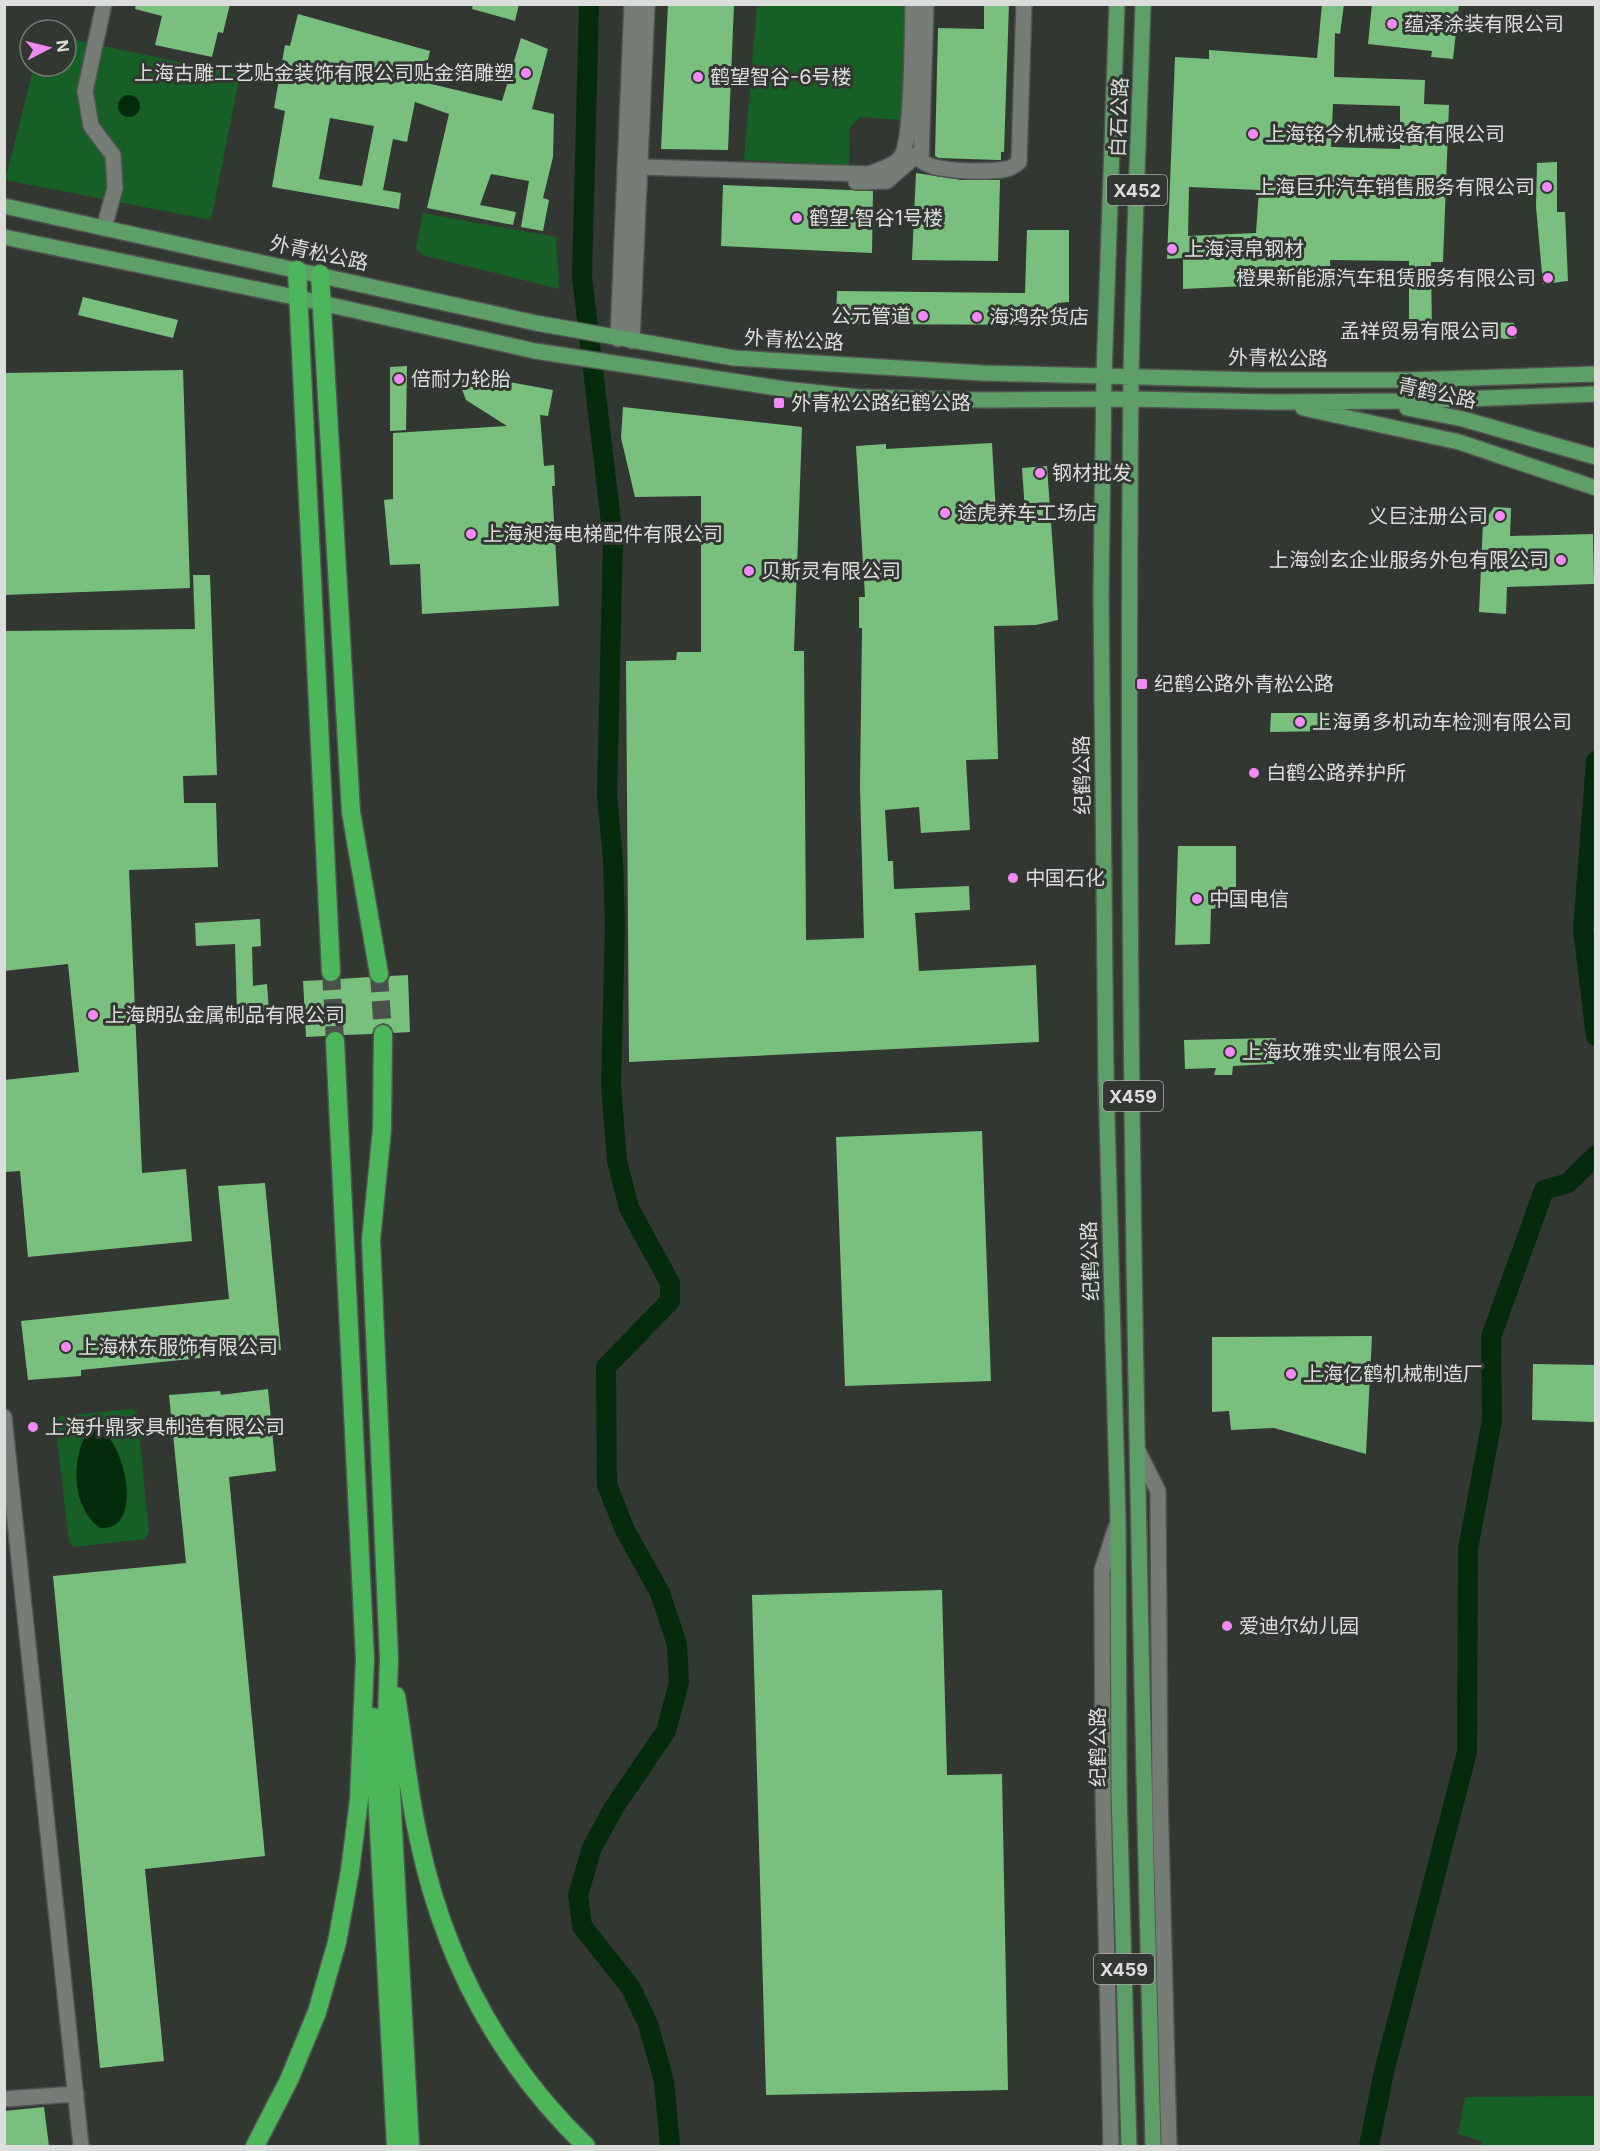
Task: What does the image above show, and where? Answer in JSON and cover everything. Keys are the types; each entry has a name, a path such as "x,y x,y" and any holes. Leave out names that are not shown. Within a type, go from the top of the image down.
{"highway":[{"path":"297,270 331,972"},
{"path":"320,274 351,812 379,974"},
{"path":"383,1034 382,1129 372,1239 389,1658 387,1717 395,1994 396,2146"},
{"path":"255,2146 289,2080 317,2012 337,1942 350,1871 359,1800 364,1659 334,1041"},
{"path":"389,1658 419,1840 434,1900 456,1961 520,2073 562,2123 586,2146"},
{"path":"364,1659 372,1708 395,1994 410,2146"}],"main road":[{"name":"白石公路","path":"1104,375 1117,4"},
{"name":"白石公路","path":"1131,375 1143,4"},
{"name":"外青松公路","path":"4,206 536,323 734,358 982,373 1267,380 1408,380 1596,374"},
{"path":"4,237 299,298 535,351 607,364 783,389 858,397 1375,402 1596,394"},
{"name":"纪鹤公路","path":"1104,375 1101,605 1106,1056 1118,1521 1119,1792 1129,2146"},
{"name":"X459","path":"1131,375 1132,1080 1144,1793 1153,2146"},
{"name":"青鹤公路","path":"1267,380 1463,419 1596,458"},
{"path":"1277,402 1459,442 1596,488"}],"street":[{"path":"104,4 85,91 90,126 113,156 115,188 104,228"},
{"path":"620,339 633,188 632,4"},
{"path":"633,188 641,167 647,4"},
{"path":"641,167 869,174 889,166 901,158 908,136 914,4"},
{"path":"926,4 921,159 926,166 936,168 1010,169 1019,162 1024,4"},
{"path":"633,188 650,178 662,176 872,183 887,181 920,152"},
{"path":"4,1417 81,2146"},
{"path":"1139,1453 1158,1491 1160,1795 1169,2146"},
{"path":"1111,2146 1103,1794 1102,1570 1118,1521"},
{"path":"4,2099 76,2094"}],"shaded area":[{"path":"757,5 907,5 902,120 860,117 850,128 849,165 744,160"},
{"path":"78,41 240,75 211,220 5,180 31,78 78,78"},
{"path":"129,95 137,98 140,106 137,114 129,117 121,114 118,106 121,98"},
{"path":"423,213 556,237 559,289 422,255 416,248"},
{"path":"132,1409 137,1412 149,1532 145,1539 74,1547 69,1542 55,1421 61,1416"},
{"path":"98,1427 108,1436 123,1467 127,1502 123,1516 114,1525 100,1528 90,1519 84,1508 77,1482 82,1442 88,1430"},
{"path":"1595,2096 1595,2146 1482,2146 1481,2141 1458,2134 1465,2097"}],"building":[{"path":"136,4 230,4 223,33 218,32 212,57 155,45 162,16 135,9"},
{"path":"473,4 519,4 515,21 472,9"},
{"name":"鹤望智谷-6号楼","path":"668,4 734,4 728,150 661,149"},
{"path":"984,4 1009,4 1004,152 1001,152 1001,160 939,158 935,156 938,28 984,29"},
{"path":"1322,4 1344,4 1340,34 1335,33 1334,77 1425,80 1424,104 1449,105 1443,262 1431,262 1432,332 1409,332 1409,261 1330,260 1331,282 1183,289 1183,258 1167,259 1175,57 1209,59 1209,50 1317,58","holes":["1333,104 1400,106 1400,149 1331,147","1189,187 1259,190 1256,233 1188,236"]},
{"path":"1372,4 1459,4 1453,59 1431,57 1432,51 1368,44"},
{"path":"298,14 430,51 423,82 502,101 521,38 548,49 532,109 554,114 553,157 543,198 549,200 543,231 521,227 529,181 491,174 480,205 516,212 513,225 427,208 449,114 415,102 407,142 393,139 383,190 401,193 399,209 272,187 285,111 274,108 285,45 290,46","holes":["330,118 374,126 362,186 319,179"]},
{"path":"1557,162 1557,212 1565,212 1568,281 1543,284 1536,207 1537,163"},
{"path":"916,173 961,180 1000,180 998,261 912,260"},
{"name":"鹤望·智谷1号楼","path":"723,185 873,191 872,253 721,246"},
{"path":"1027,230 1069,230 1069,302 1057,303 1057,325 836,324 837,291 1025,293"},
{"path":"83,297 178,320 173,338 78,315"},
{"name":"孟祥贸易有限公司","path":"1495,322 1514,323 1516,338 1504,339 1490,334"},
{"path":"1381,323 1381,337 1351,339 1350,325"},
{"path":"407,366 406,430 390,431 390,367"},
{"path":"183,370 190,588 4,595 4,373"},
{"name":"上海昶海电梯配件有限公司","path":"467,374 553,390 548,416 540,415 544,466 554,465 555,486 552,486 559,606 422,614 420,564 390,565 384,500 393,499 393,433 507,426 466,400 460,384"},
{"path":"623,407 802,427 794,651 804,651 806,940 864,938 860,787 862,628 859,628 859,597 865,597 856,446 886,444 886,449 992,443 996,514 1025,511 1022,468 1047,466 1058,620 1036,625 994,626 998,759 966,760 970,830 921,833 919,807 885,810 888,861 893,861 894,889 969,886 970,910 915,913 919,971 1036,965 1039,1042 629,1062 626,661 676,660 677,652 701,652 701,496 635,497 621,438"},
{"path":"1494,507 1511,508 1510,536 1593,534 1594,584 1507,587 1506,614 1479,612 1483,523"},
{"path":"193,575 210,575 217,775 183,776 184,803 216,803 218,867 129,870 142,1173 186,1169 192,1241 28,1257 20,1171 4,1172 4,1080 79,1072 68,964 4,971 4,631 195,629"},
{"name":"上海勇多机动车检测有限公司","path":"1271,713 1329,713 1329,731 1270,732"},
{"name":"中国电信","path":"1178,846 1236,846 1236,890 1219,890 1218,908 1211,909 1210,944 1175,945"},
{"path":"260,919 261,946 252,947 253,986 267,984 269,1011 237,1013 235,944 196,946 195,923"},
{"path":"408,975 410,1032 394,1033 389,1025 383,1023 374,1028 372,1034 344,1035 335,1030 325,1036 306,1037 303,981 323,980 331,983 340,979 369,977 375,984 380,985 387,982 390,976"},
{"name":"上海玫雅实业有限公司","path":"1276,1038 1274,1064 1233,1066 1232,1075 1214,1075 1216,1068 1185,1069 1184,1040"},
{"path":"982,1131 991,1381 845,1386 836,1137"},
{"path":"265,1183 281,1350 81,1370 81,1376 28,1380 21,1321 229,1299 218,1186"},
{"name":"上海亿鹤机械制造厂","path":"1372,1336 1366,1454 1274,1428 1231,1430 1229,1411 1212,1412 1212,1337"},
{"path":"1533,1364 1596,1365 1596,1422 1532,1420"},
{"path":"268,1389 276,1471 229,1477 265,1856 145,1869 164,2061 100,2068 53,1576 186,1563 169,1395 220,1391 221,1395"},
{"path":"942,1590 947,1775 1002,1774 1008,2090 766,2095 752,1595"},
{"path":"44,2107 49,2146 4,2146 4,2111"}],"waterway":[{"path":"589,4 582,277 613,539 607,795 613,860 615,924 611,1085 617,1161 629,1208 670,1283 670,1301 606,1367 607,1485 625,1530 660,1593 677,1644 679,1683 666,1731 613,1809 592,1848 578,1895 582,1926 631,1988 648,2024 664,2081 670,2146"},
{"path":"1596,761 1583,930 1596,1036"},
{"path":"1369,2146 1384,2072 1467,1752 1468,1549 1492,1421 1491,1337 1544,1190 1568,1183 1596,1155"}],"tunnel":[{"path":"331,972 335,1041"},
{"path":"379,974 383,1034"}],"place":[{"name":"蕴泽涂装有限公司","path":"1392,24"},
{"name":"上海古雕工艺贴金装饰有限公司贴金箔雕塑","path":"526,73"},
{"name":"鹤望智谷-6号楼","path":"698,77"},
{"name":"上海铭今机械设备有限公司","path":"1253,134"},
{"name":"上海巨升汽车销售服务有限公司","path":"1547,187"},
{"name":"鹤望·智谷1号楼","path":"797,218"},
{"name":"上海浔帛钢材","path":"1172,249"},
{"name":"橙果新能源汽车租赁服务有限公司","path":"1548,278"},
{"name":"公元管道","path":"923,316"},
{"name":"海鸿杂货店","path":"977,317"},
{"name":"孟祥贸易有限公司","path":"1512,331"},
{"name":"倍耐力轮胎","path":"399,379"},
{"name":"外青松公路纪鹤公路","path":"779,403"},
{"name":"钢材批发","path":"1040,473"},
{"name":"途虎养车工场店","path":"945,513"},
{"name":"义巨注册公司","path":"1500,516"},
{"name":"上海昶海电梯配件有限公司","path":"471,534"},
{"name":"上海剑玄企业服务外包有限公司","path":"1561,560"},
{"name":"贝斯灵有限公司","path":"749,571"},
{"name":"纪鹤公路外青松公路","path":"1142,684"},
{"name":"上海勇多机动车检测有限公司","path":"1300,722"},
{"name":"白鹤公路养护所","path":"1254,773"},
{"name":"中国石化","path":"1013,878"},
{"name":"中国电信","path":"1197,899"},
{"name":"上海朗弘金属制品有限公司","path":"93,1015"},
{"name":"上海玫雅实业有限公司","path":"1230,1052"},
{"name":"上海林东服饰有限公司","path":"66,1347"},
{"name":"上海亿鹤机械制造厂","path":"1291,1374"},
{"name":"上海升鼎家具制造有限公司","path":"33,1427"},
{"name":"爱迪尔幼儿园","path":"1227,1626"}]}
